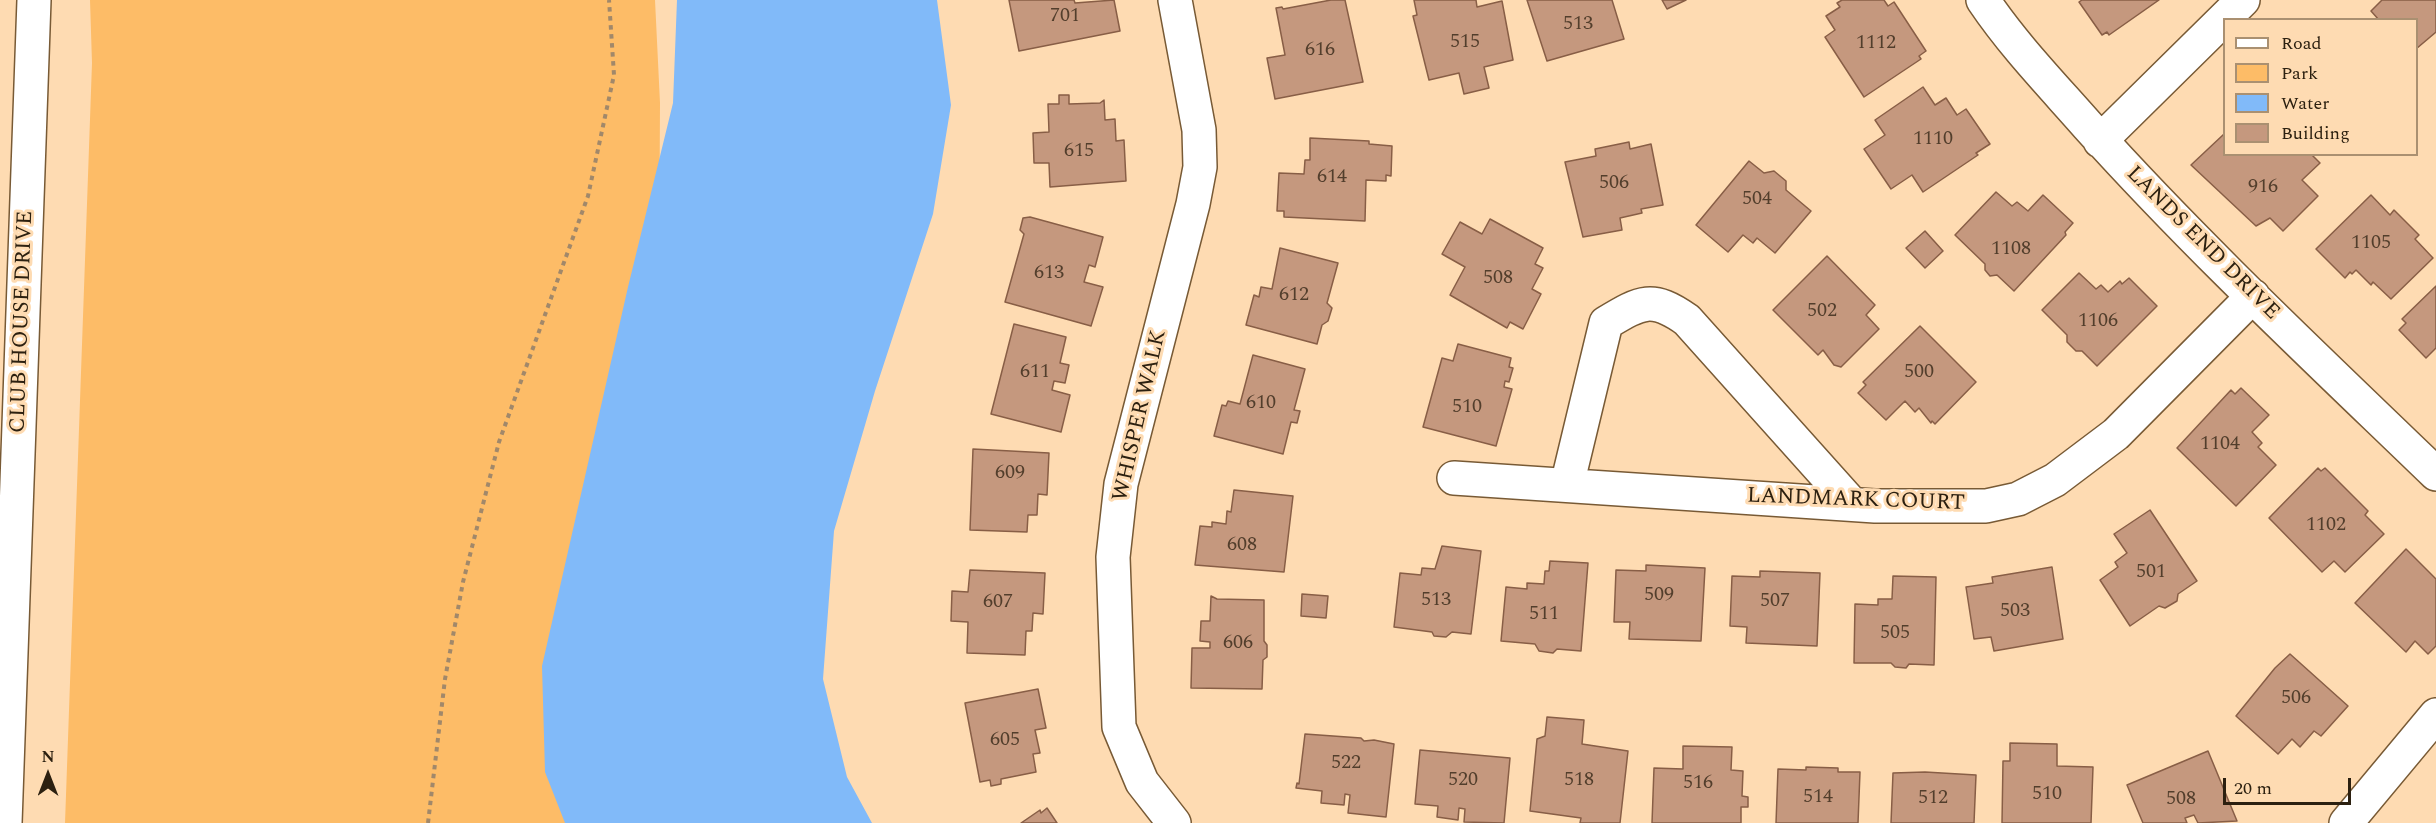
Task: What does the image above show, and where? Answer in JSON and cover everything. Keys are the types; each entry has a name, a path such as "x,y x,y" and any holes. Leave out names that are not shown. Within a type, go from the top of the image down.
{"street":[{"name":"CLUB HOUSE DRIVE","path":"5,823 34,0"},
{"name":"WHISPER WALK","path":"1174,823 1142,782 1119,727 1113,557 1121,484 1193,204 1200,167 1198,130 1175,0"},
{"name":"LANDS END DRIVE","path":"1983,0 2034,67 2100,141 2253,296 2436,474"},
{"path":"2225,18 2243,0"},
{"path":"2100,141 2223,20"},
{"name":"LANDMARK COURT","path":"1454,478 1851,504 1986,506 2018,499 2082,461 2116,434 2253,296"},
{"path":"1567,485 1606,323 1636,307 1666,305 1686,320 1851,504"},
{"path":"2346,823 2436,715"}],"path":[{"path":"428,823 445,679 463,582 499,442 588,196 614,75 609,0"}],"green space":[{"path":"90,0 655,0 660,103 656,823 65,823 92,63"}],"water":[{"path":"677,0 937,0 951,105 933,214 875,391 834,531 823,679 847,777 872,823 565,823 545,772 542,666 628,287 673,103"}],"building":[{"path":"1009,0 1074,0 1075,3 1114,0 1120,31 1019,51"},
{"path":"1331,0 1345,0 1363,82 1275,99 1267,58 1285,55 1276,8 1282,7 1283,9"},
{"path":"1414,0 1476,0 1477,7 1502,1 1513,60 1484,67 1489,88 1464,94 1459,73 1429,80 1413,16 1417,15"},
{"path":"1527,0 1612,0 1624,39 1547,61"},
{"path":"1662,0 1686,0 1667,9"},
{"path":"1842,0 1884,0 1888,6 1894,2 1926,51 1919,56 1921,59 1864,97 1825,37 1835,30 1826,16 1840,7 1837,3"},
{"path":"2082,0 2159,0 2109,35 2107,32 2102,35 2079,2"},
{"path":"2382,0 2436,0 2436,32 2418,47 2418,18 2377,18 2371,11"},
{"path":"1923,87 1935,105 1946,98 1957,115 1966,109 1990,144 1976,153 1978,155 1923,192 1912,175 1891,189 1864,149 1885,135 1875,120"},
{"path":"1059,95 1069,95 1069,104 1100,103 1104,100 1105,120 1115,119 1116,141 1124,140 1126,181 1050,187 1049,163 1034,163 1033,133 1049,132 1048,104 1059,104"},
{"path":"2223,135 2223,156 2313,156 2320,163 2302,180 2318,196 2283,231 2270,218 2256,226 2191,165"},
{"path":"1310,138 1369,141 1369,144 1392,146 1391,176 1386,175 1386,181 1366,180 1365,221 1284,217 1284,211 1277,211 1279,173 1304,174 1305,160 1310,160"},
{"path":"1629,142 1630,149 1651,144 1663,205 1641,209 1642,213 1620,218 1622,230 1583,237 1565,162 1596,156 1595,149"},
{"path":"1749,161 1764,173 1774,171 1786,181 1786,190 1811,211 1775,253 1757,238 1753,243 1743,235 1728,252 1696,225"},
{"path":"1996,192 2012,206 2017,202 2028,211 2043,195 2073,223 2065,232 2066,235 2014,291 1997,275 1990,276 1985,270 1985,264 1955,235"},
{"path":"2371,195 2390,215 2394,210 2419,235 2415,239 2433,258 2391,299 2373,282 2371,285 2356,270 2352,274 2350,272 2345,278 2316,249"},
{"path":"1030,217 1103,237 1095,267 1089,265 1084,282 1103,287 1091,326 1005,302 1024,234 1020,230 1023,218"},
{"path":"1490,219 1543,248 1535,264 1543,268 1532,289 1541,294 1523,329 1510,322 1507,328 1450,295 1465,267 1442,254 1460,222 1482,234"},
{"path":"1925,231 1943,251 1925,268 1906,248"},
{"path":"1280,248 1338,263 1327,303 1332,308 1328,321 1322,325 1317,344 1246,325 1254,295 1259,297 1261,287 1272,289"},
{"path":"1827,256 1875,305 1866,315 1879,329 1841,367 1834,365 1823,350 1818,355 1773,310"},
{"path":"2079,273 2096,289 2101,285 2108,292 2120,281 2122,284 2129,278 2157,306 2097,366 2082,351 2076,351 2067,342 2067,335 2042,310"},
{"path":"2436,286 2436,348 2426,358 2399,330 2406,323 2402,319"},
{"path":"1014,324 1066,337 1060,363 1069,365 1065,383 1054,381 1052,390 1070,395 1061,432 991,414"},
{"path":"1920,326 1976,382 1935,424 1932,421 1931,423 1919,408 1915,412 1905,401 1886,420 1858,393 1866,385 1863,382"},
{"path":"1458,344 1511,358 1509,367 1513,368 1509,382 1505,381 1504,387 1512,389 1496,446 1423,427 1442,358 1453,361"},
{"path":"1253,355 1305,369 1294,410 1300,411 1297,423 1291,422 1283,454 1214,436 1222,405 1226,406 1228,401 1240,404"},
{"path":"2241,388 2269,415 2252,432 2262,443 2258,447 2276,465 2236,506 2177,448 2231,390 2235,394"},
{"path":"973,449 1049,453 1047,495 1038,494 1037,515 1028,515 1027,532 970,530"},
{"path":"2318,468 2321,471 2325,468 2368,511 2365,515 2384,534 2345,572 2334,561 2322,572 2269,518"},
{"path":"1234,490 1293,496 1284,572 1195,565 1200,526 1212,527 1212,522 1226,524 1227,511 1231,512"},
{"path":"2150,510 2197,581 2178,594 2177,601 2165,608 2159,606 2130,626 2100,580 2118,567 2115,562 2127,553 2114,534"},
{"path":"1442,546 1481,551 1471,634 1452,632 1446,637 1434,636 1432,632 1394,627 1400,573 1421,575 1422,568 1435,569"},
{"path":"2406,549 2436,579 2436,646 2428,654 2415,641 2406,652 2355,603"},
{"path":"1550,561 1588,563 1581,651 1557,649 1553,653 1539,651 1535,644 1501,641 1506,587 1527,589 1527,583 1544,584 1545,571 1549,571"},
{"path":"1646,565 1705,568 1701,641 1629,639 1630,622 1614,622 1616,570 1646,571"},
{"path":"2052,567 2063,639 1994,651 1991,637 1974,639 1966,587 1993,583 1992,577"},
{"path":"970,570 1045,573 1043,614 1033,613 1032,631 1026,631 1025,655 967,653 968,622 951,621 952,591 968,592"},
{"path":"1760,571 1820,573 1817,646 1746,643 1747,627 1730,626 1732,576 1760,577"},
{"path":"1893,576 1936,577 1934,665 1909,664 1906,668 1895,667 1891,663 1854,663 1855,604 1878,605 1878,599 1892,599"},
{"path":"1302,594 1328,596 1326,618 1301,616"},
{"path":"1211,596 1217,599 1264,600 1264,641 1267,645 1267,657 1263,660 1262,689 1191,688 1192,648 1210,648 1210,642 1200,641 1201,621 1210,621"},
{"path":"2290,654 2348,706 2321,736 2314,731 2300,747 2292,739 2278,754 2236,716 2275,668"},
{"path":"1038,689 1046,728 1035,730 1040,753 1033,754 1036,772 1001,779 1001,784 991,786 990,780 980,782 965,703"},
{"path":"1547,717 1584,720 1582,744 1628,751 1620,823 1580,823 1581,818 1530,811 1537,739 1545,736"},
{"path":"1305,734 1361,738 1364,741 1374,740 1394,744 1386,817 1348,813 1350,795 1345,794 1344,805 1321,803 1322,791 1296,788 1297,783 1299,784"},
{"path":"2010,743 2057,744 2057,766 2093,767 2091,823 2002,823 2003,761 2010,761"},
{"path":"1683,746 1732,747 1731,770 1743,771 1742,796 1748,797 1748,807 1741,807 1741,823 1652,823 1654,768 1683,769"},
{"path":"1420,750 1510,758 1504,823 1464,822 1465,809 1459,808 1458,820 1437,817 1438,806 1415,804"},
{"path":"2208,751 2237,821 2198,823 2194,815 2185,818 2187,823 2143,823 2127,785"},
{"path":"1806,767 1838,768 1838,772 1860,772 1858,823 1776,823 1778,769 1806,770"},
{"path":"1893,773 1976,775 1974,823 1891,823"},
{"path":"1047,808 1057,823 1021,823 1040,810 1041,813"}]}
